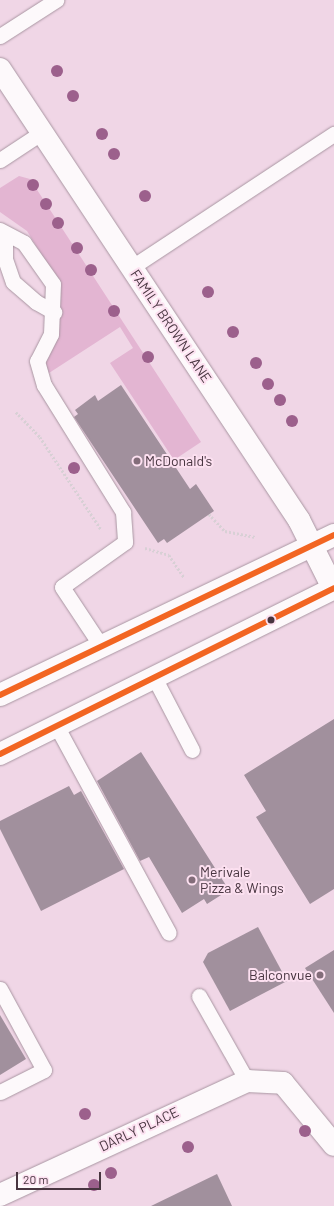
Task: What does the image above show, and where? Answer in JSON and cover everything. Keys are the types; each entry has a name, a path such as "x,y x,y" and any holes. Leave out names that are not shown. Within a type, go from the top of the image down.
{"street":[{"name":"FAMILY BROWN LANE","path":"0,69 299,520 334,589"},
{"path":"0,695 334,535"},
{"path":"0,754 155,679 334,589"},
{"name":"DARLY PLACE","path":"0,1195 247,1081 283,1083 334,1145"}],"lane":[{"path":"0,36 56,0"},
{"path":"0,160 41,133"},
{"path":"132,267 334,134"},
{"path":"54,312 36,302 13,282 5,258 3,232 24,242 52,284 54,312 51,334 37,361 44,385 123,512 125,542 62,586 101,646"},
{"path":"155,679 192,750"},
{"path":"57,727 168,933"},
{"path":"0,989 44,1070 0,1092"},
{"path":"199,996 247,1081"}],"path":[{"path":"209,514 225,531 255,537"}],"shaded area":[{"path":"19,176 30,179 201,442 174,460 110,363 133,348 120,327 49,373 43,370 46,355 59,330 60,285 27,231 0,212 0,188"}],"building":[{"name":"McDonald's","path":"121,385 190,489 196,484 214,511 167,543 164,539 158,543 74,417 78,414 75,410 95,395 98,401"},
{"path":"334,719 334,889 310,904 256,817 266,811 244,775"},
{"path":"141,752 229,890 207,904 204,899 182,913 149,857 140,861 97,781"},
{"path":"69,786 74,795 81,791 124,869 41,911 0,829 0,821"},
{"path":"258,927 287,981 230,1011 203,962 208,953"},
{"name":"Balconvue","path":"334,950 334,1013 305,968"},
{"path":"0,1015 26,1059 0,1075"},
{"path":"217,1174 232,1206 151,1206"}],"transit line":[{"path":"0,695 334,535"},
{"path":"0,754 334,588"}],"place":[{"name":"McDonald's","path":"137,461"},
{"name":"Merivale Pizza & Wings","path":"192,880"},
{"name":"Balconvue","path":"320,975"}]}
